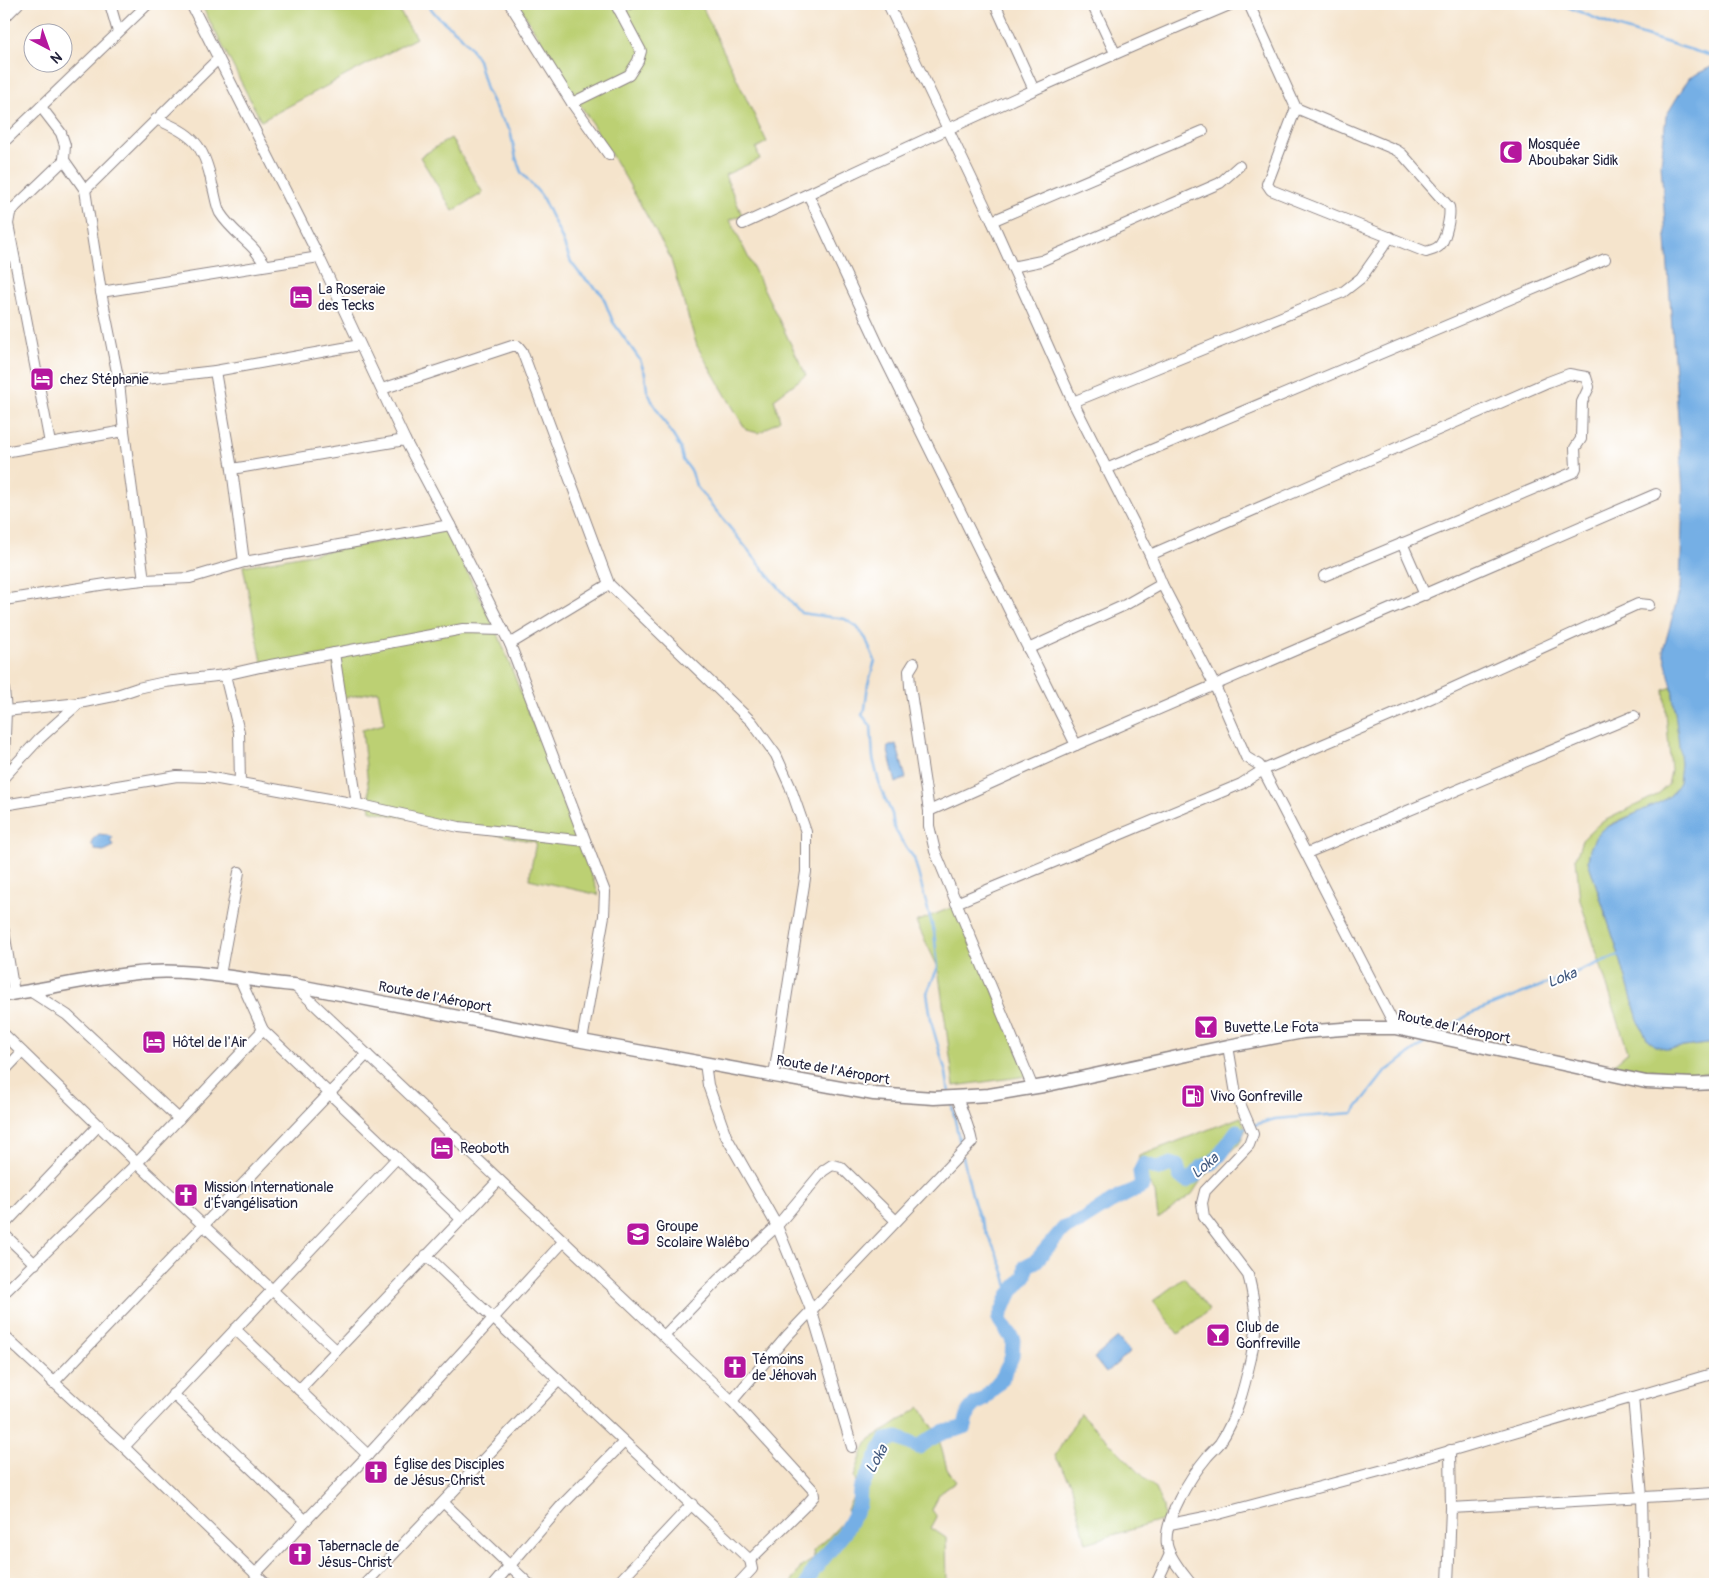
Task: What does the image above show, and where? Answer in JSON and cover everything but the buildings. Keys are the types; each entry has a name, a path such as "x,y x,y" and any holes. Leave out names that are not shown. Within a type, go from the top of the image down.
{"main road":[{"name":"Route de l'Aéroport","path":"9,994 102,978 151,972 199,972 294,985 582,1041 874,1094 934,1098 989,1095 1033,1088 1302,1032 1355,1028 1396,1028 1646,1082 1715,1083"}],"street":[{"path":"4,18 18,4"},
{"path":"110,4 118,32"},
{"path":"4,142 148,4"},
{"path":"190,4 319,257 405,440 510,644 605,892 604,916 582,1041"},
{"path":"510,4 572,103 609,155"},
{"path":"572,103 629,75 638,61 641,51 617,6 629,4"},
{"path":"888,4 992,221 1073,402 1150,555 1162,584 1215,686 1246,757 1263,770 1396,1028"},
{"path":"995,4 1034,90"},
{"path":"1092,4 1115,53"},
{"path":"743,224 947,128 1115,53 1232,4"},
{"path":"1249,4 1296,108 1396,150 1402,154 1449,207 1450,214 1441,244 1436,249 1426,252 1271,190 1267,184 1296,108"},
{"path":"85,190 218,59"},
{"path":"41,107 61,133 65,145 64,160 85,190 101,292 119,382 144,580"},
{"path":"156,119 177,127 189,135 203,152 219,210 224,220 253,248 266,265"},
{"path":"992,221 1203,132"},
{"path":"50,444 8,224 10,214 16,206 64,160"},
{"path":"1012,267 1041,261 1220,183 1239,166"},
{"path":"808,194 882,353 1076,745"},
{"path":"1073,402 1343,292 1361,278 1390,237"},
{"path":"101,292 319,257"},
{"path":"1106,469 1605,259"},
{"path":"119,382 216,371 360,345"},
{"path":"382,389 512,346 518,346 522,350 609,584 752,722 776,756 790,786 806,832 806,872 774,1075"},
{"path":"216,371 232,469 244,562"},
{"path":"1150,555 1569,374 1586,376 1589,387 1582,402 1581,439 1575,448 1576,468 1574,472 1324,576"},
{"path":"4,452 124,431"},
{"path":"232,469 405,440"},
{"path":"929,811 1076,745 1656,494"},
{"path":"4,600 144,580 190,578 244,562 450,525"},
{"path":"1402,543 1424,595"},
{"path":"510,644 609,584"},
{"path":"1028,649 1124,605 1162,584"},
{"path":"956,903 1241,784 1263,770 1418,704 1638,604 1649,605"},
{"path":"6,711 79,703 114,696 165,682 225,675 463,629 503,630"},
{"path":"334,653 357,804"},
{"path":"914,663 909,671 910,686 929,811 929,826 935,850 1033,1088"},
{"path":"225,675 239,732 240,783"},
{"path":"4,689 6,711 4,760"},
{"path":"4,776 39,739 79,703"},
{"path":"1306,853 1634,716"},
{"path":"4,805 177,776 207,777 357,804 459,827 585,840"},
{"path":"220,975 239,872"},
{"path":"4,931 9,994"},
{"path":"240,979 263,1030 461,1219"},
{"path":"294,985 732,1401 813,1490 814,1496 750,1560"},
{"path":"30,991 67,1016 179,1119"},
{"path":"4,1293 137,1163 263,1030"},
{"path":"4,1034 137,1163 336,1350"},
{"path":"1190,1584 1170,1554 1167,1544 1170,1524 1176,1503 1232,1423 1246,1380 1256,1331 1248,1275 1204,1217 1202,1202 1205,1191 1249,1145 1252,1134 1236,1094 1228,1046"},
{"path":"4,1071 22,1052"},
{"path":"53,1382 367,1054"},
{"path":"705,1063 708,1085 726,1136 777,1226 812,1312 852,1447"},
{"path":"732,1401 788,1336 972,1142 970,1129 965,1122 957,1097"},
{"path":"4,1225 99,1125"},
{"path":"124,1447 397,1158"},
{"path":"664,1336 718,1280 777,1226 823,1171 832,1165 841,1167 896,1221"},
{"path":"299,1390 499,1180"},
{"path":"4,1234 35,1264"},
{"path":"255,1574 368,1455 564,1241"},
{"path":"426,1255 750,1560 752,1569 738,1584"},
{"path":"235,1329 368,1455"},
{"path":"4,1336 124,1447 266,1584"},
{"path":"1170,1524 1223,1513 1450,1450 1715,1373"},
{"path":"365,1584 559,1380"},
{"path":"173,1394 305,1520"},
{"path":"1633,1397 1642,1496 1644,1584"},
{"path":"494,1584 562,1505 624,1442"},
{"path":"1448,1584 1451,1508 1450,1450"},
{"path":"1451,1508 1715,1493"},
{"path":"444,1502 529,1584"},
{"path":"617,1584 692,1504"},
{"path":"1156,1584 1170,1554"}],"green space":[{"path":"201,4 395,4 416,38 261,121"},
{"path":"518,4 701,4 767,142 756,148 760,159 725,175 742,215 730,220 806,375 774,399 780,420 759,433 746,430 697,346 670,257 625,177"},
{"path":"451,138 483,193 453,211 420,157"},
{"path":"446,530 499,636 599,895 529,879 536,842 371,811 362,730 384,724 378,691 339,699 333,660 264,672 243,566"},
{"path":"1672,687 1681,762 1679,782 1674,792 1654,806 1605,828 1593,842 1588,861 1639,1023 1648,1040 1668,1049 1715,1043 1715,1073 1684,1074 1613,1065 1628,1052 1580,900 1576,858 1582,840 1600,823 1657,795 1668,785 1671,771 1664,690"},
{"path":"958,905 1028,1076 954,1086 938,967 916,922"},
{"path":"1241,1117 1246,1129 1239,1144 1203,1177 1192,1194 1158,1219 1155,1192 1137,1167 1139,1156"},
{"path":"1184,1278 1209,1310 1178,1334 1153,1301"},
{"path":"920,1407 938,1435 947,1469 956,1482 939,1494 932,1510 937,1517 931,1528 946,1538 947,1584 793,1584 792,1582 801,1567 814,1559 813,1551 849,1515 847,1510 858,1486 854,1477 863,1451 870,1439"},
{"path":"1080,1413 1154,1487 1163,1506 1164,1520 1086,1543 1071,1483 1055,1456"}],"water":[{"path":"1715,65 1715,1043 1668,1049 1656,1046 1648,1040 1639,1023 1588,861 1590,849 1596,836 1605,828 1671,795 1679,782 1681,763 1672,687 1663,651 1680,589 1683,493 1661,164 1666,116 1689,78"},
{"path":"896,744 906,778 896,783 887,747"},
{"path":"99,834 113,837 110,841 114,846 104,851 95,850 92,840"},
{"path":"1118,1338 1130,1352 1106,1373 1094,1358"}],"waterway":[{"path":"427,4 438,17 460,35 478,60 486,89 500,117 510,130 521,172 541,195 571,262 580,274 602,294 613,322 640,360 645,374 647,390 680,447 683,460 692,472 696,486 801,613 845,619 857,627 866,639 875,661 868,684 865,709 862,715 871,726 873,758 880,787 892,814 894,827 914,858 934,932 938,967 927,993 932,1025 946,1073 949,1093"},
{"path":"1564,4 1616,27 1715,57"},
{"name":"Loka","path":"1440,1033 1470,1014 1622,954"},
{"name":"Loka","path":"1254,1125 1275,1119 1353,1113 1385,1072 1429,1040"},
{"path":"951,1101 961,1149"},
{"name":"Loka","path":"1237,1131 1248,1127"},
{"name":"Loka","path":"807,1584 813,1571 844,1533 859,1505 860,1490 886,1440 898,1438 919,1447 938,1435 965,1426 969,1411 975,1404 983,1400 1003,1377 1012,1356 1013,1340 999,1319 1009,1295 1025,1276 1026,1266 1036,1261 1064,1228 1078,1223 1111,1202 1142,1186 1140,1172 1144,1164 1158,1169 1171,1164 1177,1166 1180,1176 1186,1181 1196,1175 1201,1167 1212,1163 1237,1131"},
{"path":"963,1157 971,1193 982,1224 1001,1263 1009,1295"}],"place":[{"name":"Mosquée Aboubakar Sidik","path":"1511,152"},
{"name":"La Roseraie des Tecks","path":"301,297"},
{"name":"chez Stéphanie","path":"42,379"},
{"name":"Buvette Le Fota","path":"1206,1027"},
{"name":"Hôtel de l'Air","path":"154,1042"},
{"name":"Vivo Gonfreville","path":"1193,1096"},
{"name":"Reoboth","path":"442,1148"},
{"name":"Mission Internationale d'Évangélisation","path":"186,1195"},
{"name":"Groupe Scolaire Walêbo","path":"638,1234"},
{"name":"Club de Gonfreville","path":"1218,1335"},
{"name":"Témoins de Jéhovah","path":"735,1367"},
{"name":"Église des Disciples de Jésus-Christ","path":"376,1472"},
{"name":"Tabernacle de Jésus-Christ","path":"300,1554"}]}
